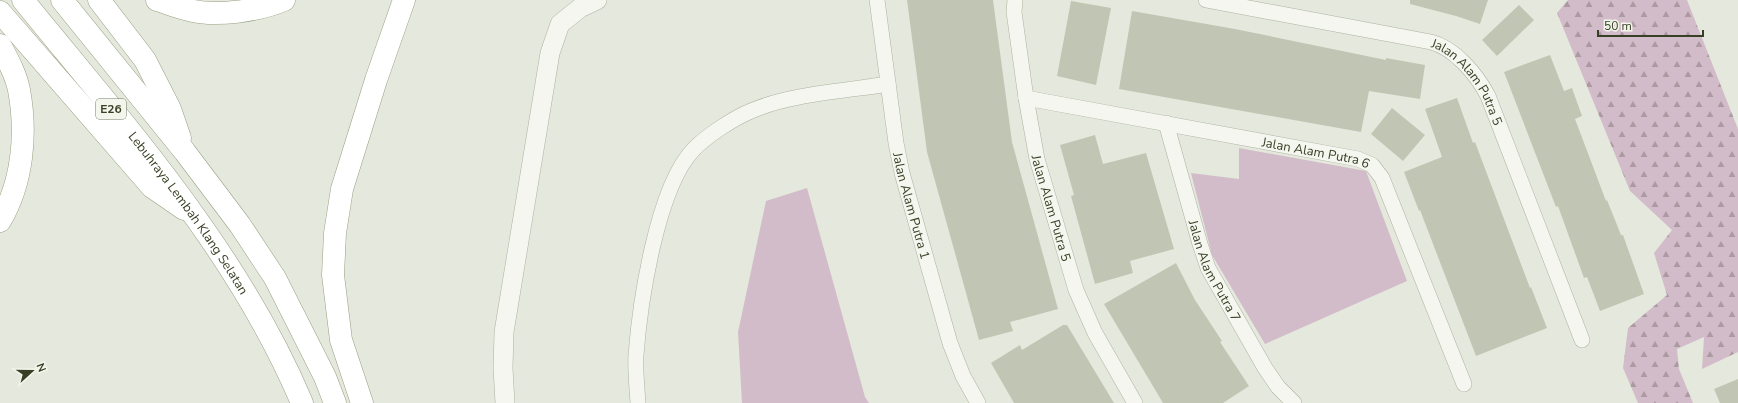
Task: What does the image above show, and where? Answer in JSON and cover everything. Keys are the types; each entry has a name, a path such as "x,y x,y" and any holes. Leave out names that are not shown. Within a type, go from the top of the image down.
{"highway":[{"name":"Lebuhraya Lembah Klang Selatan","path":"23,0 170,182 198,219 268,330 302,403"},
{"name":"E26","path":"62,0 185,152 240,225 275,278 325,377 335,403"},
{"path":"99,0 148,66 170,109 185,152"},
{"path":"156,0 190,11 227,13 271,5 284,0"},
{"path":"362,403 341,340 333,275 335,233 342,190 376,80 404,0"},
{"path":"0,12 152,187 198,219"},
{"path":"0,44 19,88 22,120 22,150 16,182 7,209 0,221"}],"street":[{"path":"505,403 503,368 504,332 550,53 560,24 580,8 597,0"},
{"name":"Jalan Alam Putra 1","path":"877,0 902,173 950,343 962,376 978,403"},
{"name":"Jalan Alam Putra 5","path":"1015,0 1014,12 1026,98 1037,159 1076,290 1095,333 1135,403"},
{"name":"Jalan Alam Putra 5","path":"1206,0 1431,42 1441,45 1449,50 1478,79 1488,96 1582,340"},
{"path":"638,403 636,356 641,306 656,235 675,176 693,150 717,131 751,111 794,99 888,84"},
{"name":"Jalan Alam Putra 6","path":"1026,98 1358,159 1372,165 1382,178 1464,384"},
{"name":"Jalan Alam Putra 7","path":"1166,123 1208,268 1265,368 1278,388 1294,403"}],"green space":[{"path":"1568,0 1687,0 1738,129 1738,352 1702,369 1704,337 1677,349 1679,369 1693,403 1638,403 1623,368 1628,328 1667,295 1654,253 1672,230 1630,191 1557,13"},
{"path":"1239,148 1366,171 1407,281 1265,344 1212,255 1191,173 1239,179"},
{"path":"807,188 865,397 869,403 742,403 738,332 766,201"}],"building":[{"path":"907,0 993,0 1012,142 1058,309 1010,322 1013,331 979,340 927,152"},
{"path":"1410,0 1488,0 1480,24 1410,4"},
{"path":"1071,1 1111,8 1096,85 1057,76"},
{"path":"1519,5 1534,20 1497,56 1482,40"},
{"path":"1132,11 1235,29 1386,60 1386,58 1425,65 1420,99 1369,91 1361,132 1119,89"},
{"path":"1550,55 1564,91 1572,88 1582,116 1575,119 1606,201 1607,200 1621,235 1623,235 1644,294 1600,311 1587,277 1584,278 1558,206 1556,207 1504,72"},
{"path":"1457,98 1473,143 1475,142 1530,288 1531,287 1547,328 1476,356 1404,172 1442,157 1425,109"},
{"path":"1392,108 1425,135 1403,161 1371,134"},
{"path":"1095,135 1103,164 1146,153 1174,249 1130,261 1133,273 1095,284 1071,196 1074,195 1060,145"},
{"path":"1176,263 1195,300 1249,386 1223,403 1163,403 1104,304"},
{"path":"1063,325 1067,325 1114,403 1014,403 991,363 1020,345 1022,350"},
{"path":"1738,379 1738,403 1720,403 1714,389"}]}
